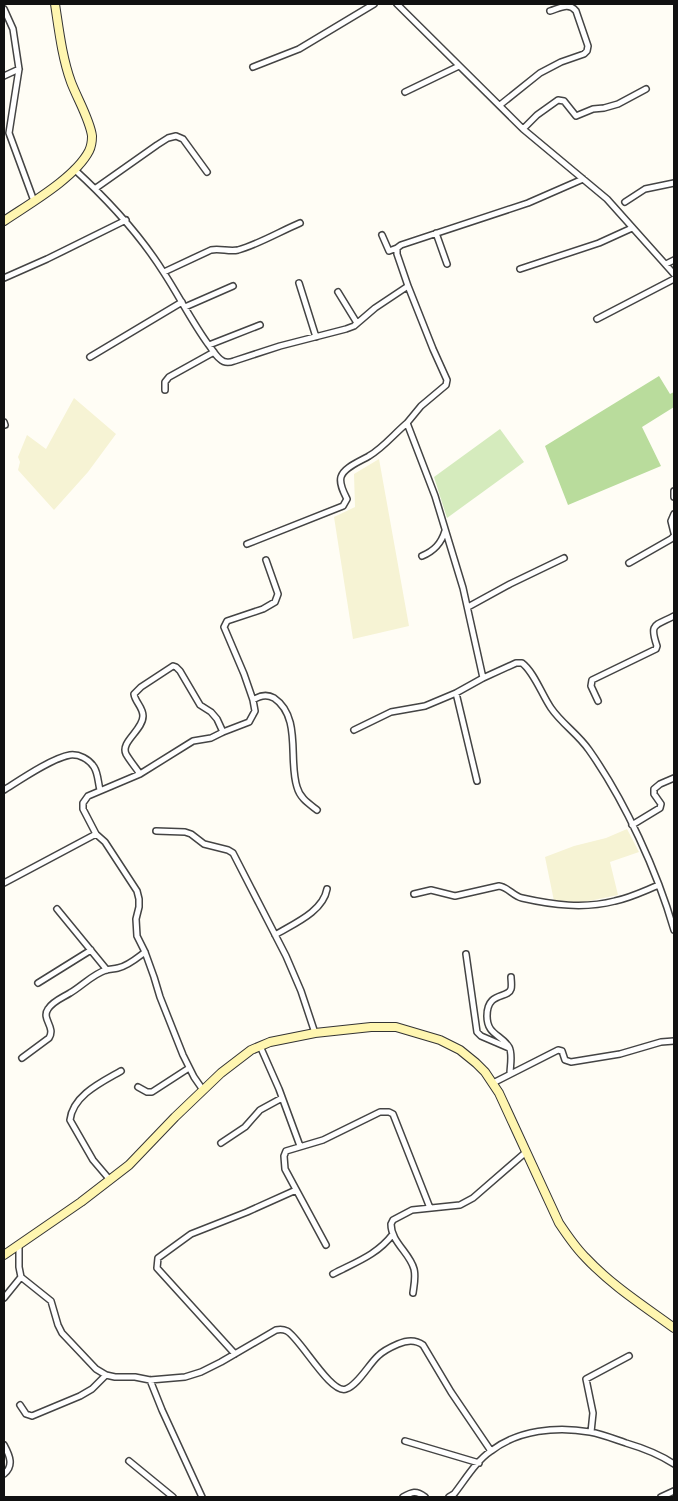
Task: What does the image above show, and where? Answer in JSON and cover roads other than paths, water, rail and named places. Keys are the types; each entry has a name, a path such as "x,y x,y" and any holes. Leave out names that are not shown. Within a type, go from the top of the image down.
{"street":[{"path":"4,221 61,181 74,169 89,150 92,137 90,128 64,58 55,4"},
{"path":"253,66 299,48 374,4"},
{"path":"397,4 523,128 607,198 674,274"},
{"path":"500,105 540,73 584,54 587,50 588,46 573,7 568,5 550,11"},
{"path":"4,8 13,29 19,69 9,133 34,201"},
{"path":"405,92 459,66"},
{"path":"4,76 19,69"},
{"path":"523,128 558,100 564,101 576,116 593,109 618,104 646,89"},
{"path":"96,188 157,144 176,136 184,139 207,172"},
{"path":"74,169 96,188 126,220 164,272 198,332 223,362 229,363 280,346 346,329 408,286"},
{"path":"382,235 389,251 401,245 528,203 583,179"},
{"path":"625,202 645,189 674,183"},
{"path":"4,278 47,260 126,220"},
{"path":"164,272 210,250 232,251 247,247 300,223"},
{"path":"520,269 600,244 632,228"},
{"path":"436,233 447,264"},
{"path":"247,544 343,506 346,499 342,485 342,474 351,466 376,452 407,423 421,406 446,385 446,374 433,349 408,286 397,254 397,248"},
{"path":"666,264 674,260"},
{"path":"598,319 674,279"},
{"path":"299,283 316,337"},
{"path":"90,357 184,305 233,286"},
{"path":"338,292 357,323"},
{"path":"209,345 260,325"},
{"path":"165,390 165,382 169,377 214,352"},
{"path":"407,423 435,496 468,607 483,678"},
{"path":"674,491 674,497"},
{"path":"629,563 671,539 674,534 671,521 674,514"},
{"path":"422,556 440,543 445,530"},
{"path":"468,607 564,558"},
{"path":"203,1090 188,1068 160,997 145,952 139,942 136,931 139,907 137,891 105,842 96,834 83,809 83,803 88,796 140,774 192,741 211,738 249,722 253,717 255,711 244,674 224,627 227,621 263,609 275,602 278,594 266,560"},
{"path":"598,701 591,686 592,680 656,649 653,628 674,616"},
{"path":"354,730 391,712 425,706 516,663 522,663 526,666 554,712 577,734 590,751 617,794 659,885 674,930"},
{"path":"140,774 126,755 125,750 126,745 138,730 142,721 142,709 134,694 141,687 173,666 180,671 200,705 211,712 217,719 222,732"},
{"path":"456,693 477,781"},
{"path":"252,700 261,696 271,696 288,714 291,726 296,785 300,795 317,810"},
{"path":"4,790 44,766 72,755 88,760 94,766 100,790"},
{"path":"632,825 660,808 661,804 654,794 654,789 674,778"},
{"path":"156,831 186,832 204,844 228,850 238,860 286,956 301,991 315,1033"},
{"path":"4,883 96,834"},
{"path":"414,894 437,890 455,896 503,886 517,897 546,904 594,905 616,901 659,885"},
{"path":"275,936 305,917 319,905 326,895 327,889"},
{"path":"58,909 107,970"},
{"path":"38,983 92,950"},
{"path":"22,1058 49,1038 51,1029 46,1018 46,1012 56,1000 107,970 126,965 145,952"},
{"path":"466,954 477,1032 481,1036 510,1048"},
{"path":"510,1074 510,1048 489,1028 487,1012 489,1004 493,999 509,992 511,989 511,977"},
{"path":"4,1255 81,1202 129,1165 221,1073 260,1046 315,1033 371,1027 396,1027 440,1040 460,1050 476,1063 499,1093 559,1223 580,1252 620,1288 674,1328"},
{"path":"493,1083 558,1050 562,1051 566,1060 571,1062 620,1054 661,1042 674,1041"},
{"path":"260,1046 300,1146"},
{"path":"138,1088 152,1092 188,1068"},
{"path":"110,1180 93,1160 70,1120 74,1109 90,1089 121,1071"},
{"path":"221,1143 245,1127 260,1110 282,1098"},
{"path":"326,1245 285,1169 284,1156 286,1151 323,1140 380,1112 393,1114 430,1208"},
{"path":"413,1293 415,1270 393,1234 391,1224 393,1220 412,1210 460,1205 473,1198 526,1152"},
{"path":"235,1354 158,1268 158,1258 192,1234 296,1190"},
{"path":"333,1274 370,1256 384,1245 393,1234"},
{"path":"19,1245 18,1267 21,1277 51,1301 62,1333 96,1368 106,1375 150,1380 185,1377 201,1372 276,1330 282,1329 294,1336 309,1358 326,1376 344,1390 354,1383 380,1354 404,1341 418,1341 424,1345 451,1392 491,1451"},
{"path":"4,1298 21,1277"},
{"path":"591,1432 593,1413 586,1379 629,1356"},
{"path":"20,1405 26,1414 32,1416 80,1396 92,1389 106,1375"},
{"path":"150,1380 202,1497"},
{"path":"449,1497 454,1494 491,1451 514,1439 533,1433 553,1430 570,1429 591,1432 655,1453 674,1464"},
{"path":"405,1441 479,1463"},
{"path":"4,1446 11,1461 9,1470 4,1474"},
{"path":"129,1461 174,1497"},
{"path":"662,1497 674,1491"},
{"path":"403,1497 414,1492 425,1497"}]}
